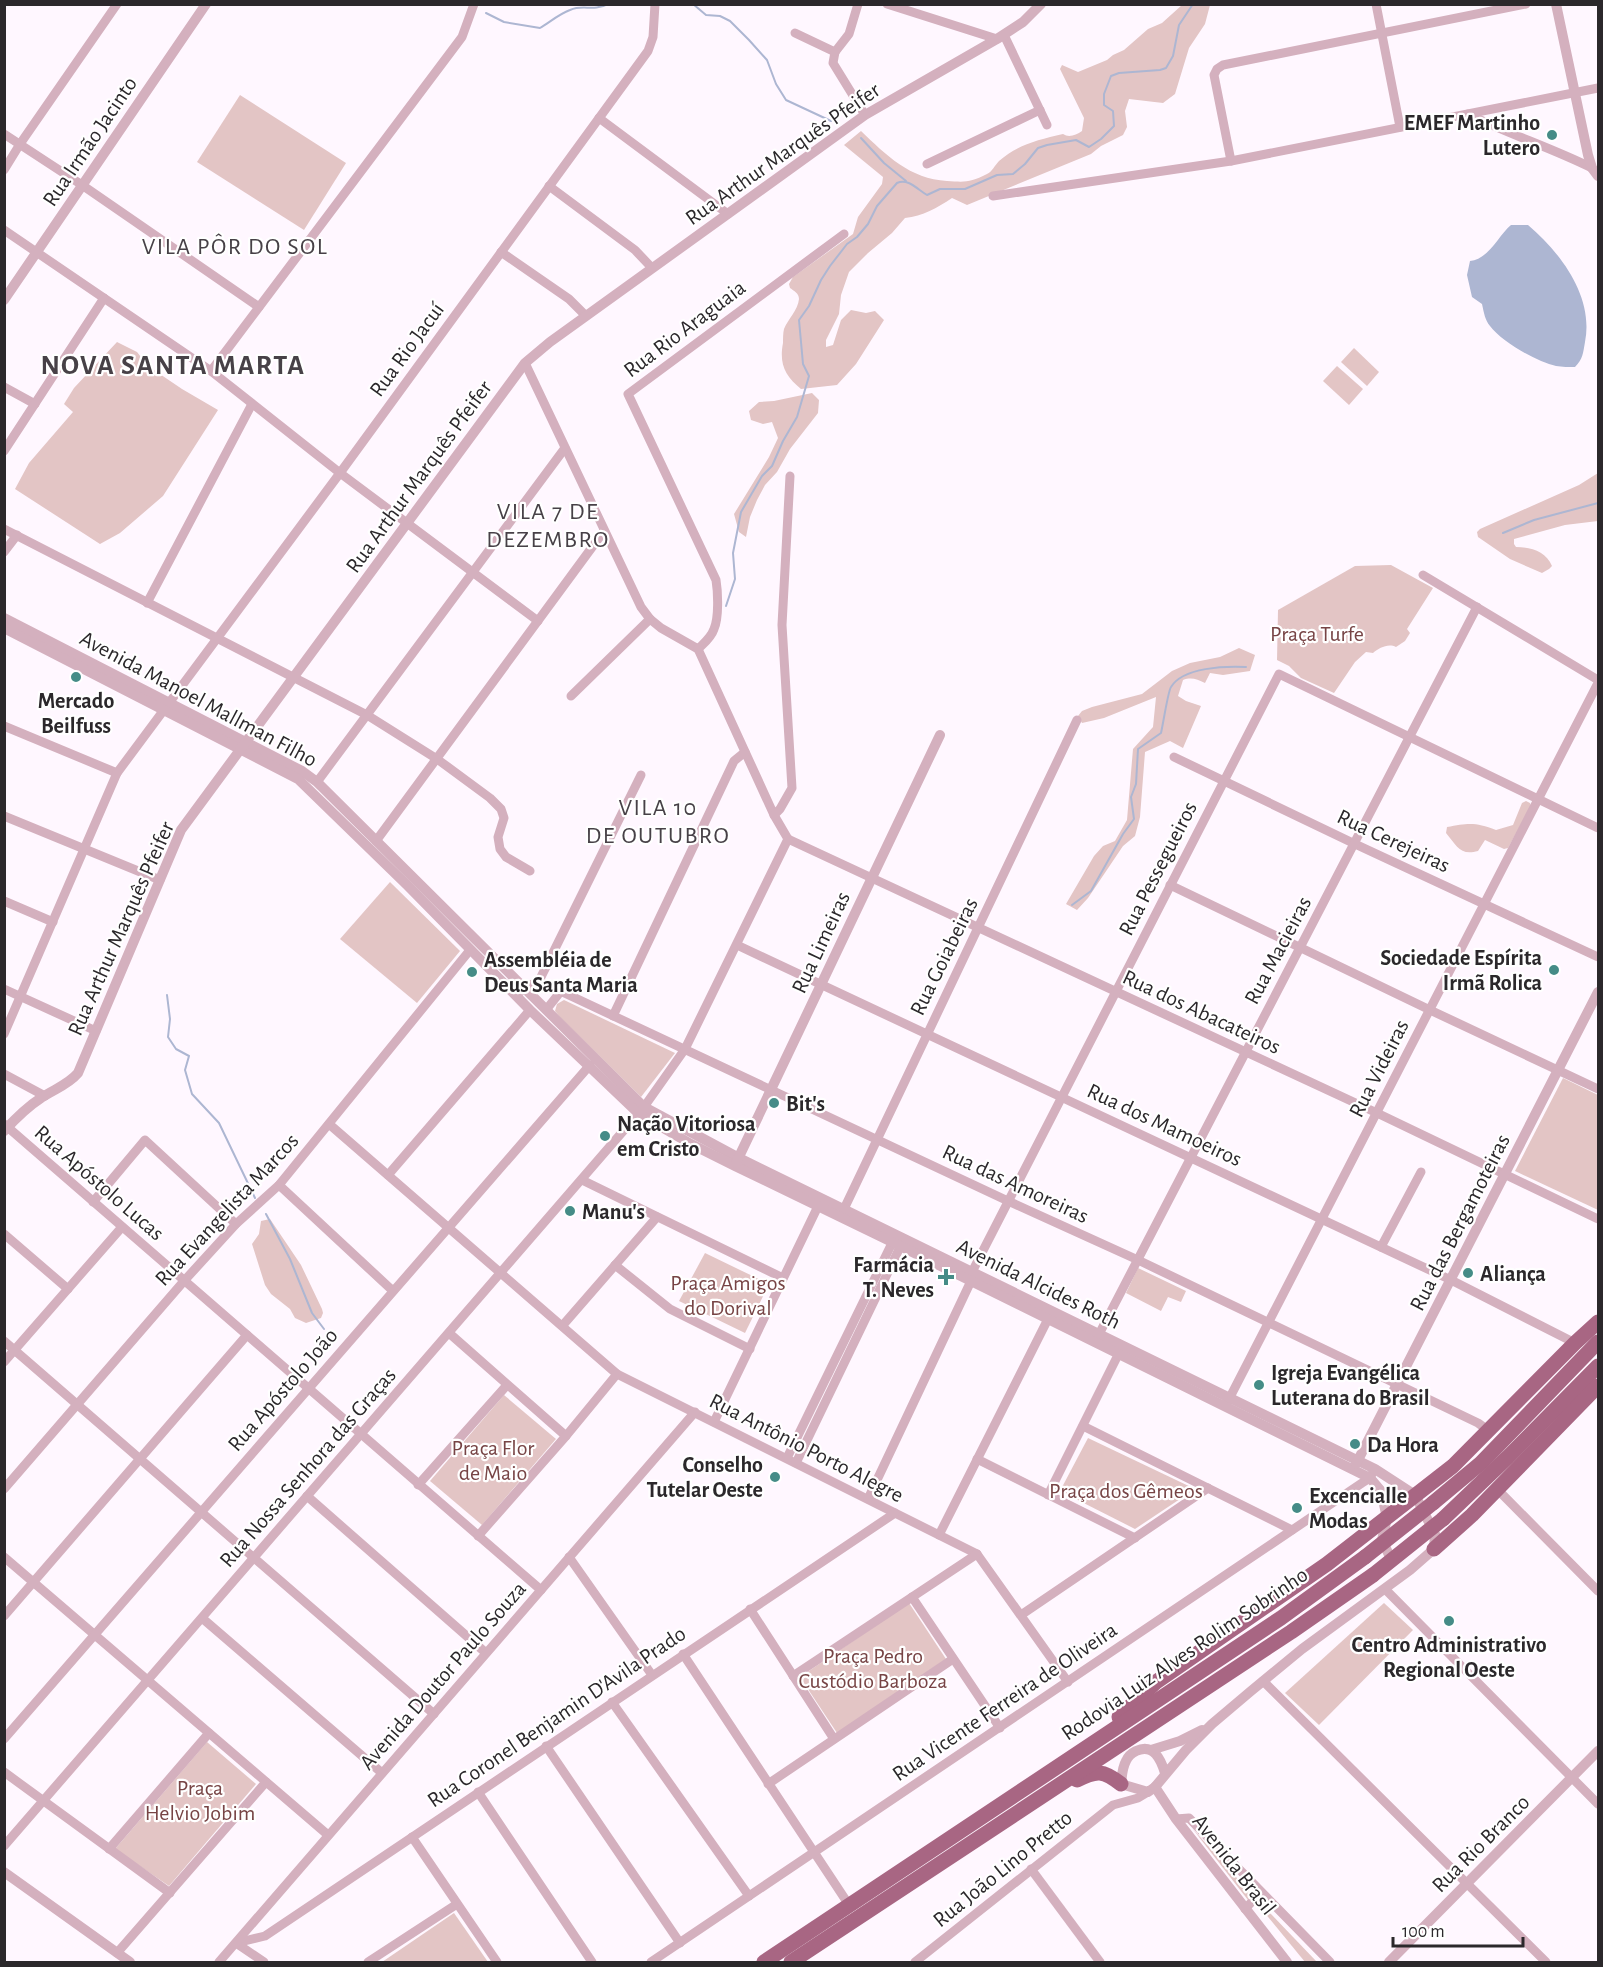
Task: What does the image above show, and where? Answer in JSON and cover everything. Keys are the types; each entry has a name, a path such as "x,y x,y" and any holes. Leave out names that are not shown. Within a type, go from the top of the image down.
{"highway":[{"path":"1106,1734 1120,1716 1156,1682 1327,1564 1453,1466 1575,1343 1599,1322"},
{"name":"Rodovia Luiz Alves Rolim Sobrinho","path":"764,1962 1281,1618 1365,1557 1481,1463 1599,1342"},
{"name":"Rodovia Luiz Alves Rolim Sobrinho","path":"791,1962 1374,1575 1443,1518 1599,1366"},
{"path":"1434,1549 1472,1515 1599,1386"},
{"path":"1046,1792 1096,1772 1106,1773 1121,1784"}],"street":[{"path":"4,170 117,4"},
{"name":"Rua Irmão Jacinto","path":"4,300 206,4"},
{"path":"211,371 462,37 474,4"},
{"name":"Rua Rio Jacuí","path":"4,1034 117,773 218,639 648,51 652,37 655,4"},
{"path":"858,4 849,34 835,52 833,63 865,115"},
{"path":"887,4 1000,37 1047,125"},
{"name":"Rua Arthur Marquês Pfeifer","path":"6,1127 23,1111 71,1082 78,1073 181,830 525,363 550,342 865,115 1000,37 1031,15 1041,4"},
{"path":"1376,4 1400,127"},
{"path":"1464,4 1466,16"},
{"path":"1231,161 1214,75 1223,65 1526,4"},
{"path":"1556,4 1588,155 1595,172"},
{"path":"795,33 835,52"},
{"path":"993,196 1231,161 1599,88"},
{"path":"927,165 1040,110"},
{"path":"1468,114 1494,127 1553,150 1595,172"},
{"path":"599,118 728,214"},
{"path":"4,134 259,307"},
{"path":"549,186 635,250 652,268"},
{"path":"4,230 211,371 340,473 538,621"},
{"name":"Rua Rio Araguaia","path":"698,649 709,639 715,627 718,591 716,580 628,394 844,234"},
{"path":"501,252 569,299 586,316"},
{"path":"4,451 104,298"},
{"path":"525,363 640,607 661,628 698,649 774,815 788,839"},
{"path":"4,387 35,404"},
{"path":"147,603 252,404"},
{"path":"317,782 565,448"},
{"path":"774,815 792,788 782,625 790,476"},
{"path":"4,529 367,716 437,759 490,798 501,809 504,818 498,837 500,849 506,856 530,871"},
{"path":"376,841 604,531"},
{"path":"4,552 16,535"},
{"path":"1423,575 1599,681"},
{"name":"Rua Macieiras","path":"1097,1338 1477,607"},
{"name":"Avenida Manoel Mallman Filho","path":"4,618 243,746 298,779 470,950 546,1010 642,1111"},
{"path":"571,696 650,619"},
{"name":"Avenida Manoel Mallman Filho","path":"4,628 167,706"},
{"name":"Rua Pessegueiros","path":"868,1499 1008,1201 1279,674 1410,737"},
{"name":"Rua Videiras","path":"1228,1402 1599,681"},
{"name":"Rua Goiabeiras","path":"844,1209 1077,720"},
{"path":"4,726 117,773"},
{"name":"Rua Limeiras","path":"737,1162 940,735"},
{"path":"1410,737 1599,828"},
{"name":"Avenida Manoel Mallman Filho","path":"243,746 303,771 317,782 521,992 530,1010 642,1111"},
{"path":"613,1016 734,761 745,752"},
{"name":"Rua Cerejeiras","path":"1174,757 1354,844 1599,957"},
{"path":"521,992 539,981 641,775"},
{"path":"4,816 160,880"},
{"name":"Rua dos Abacateiros","path":"788,839 1599,1219"},
{"name":"Rua Nossa Senhora das Graças","path":"4,1845 642,1111 685,1049 788,839"},
{"path":"1170,885 1599,1089"},
{"path":"4,902 53,922"},
{"name":"Rua dos Mamoeiros","path":"737,945 1451,1280 1575,1343"},
{"name":"Rua Evangelista Marcos","path":"4,1489 184,1281 236,1224 279,1185 470,950"},
{"name":"Rua das Amoreiras","path":"539,981 1269,1322 1489,1431"},
{"path":"4,989 96,1031"},
{"path":"546,1010 561,991"},
{"name":"Rua das Bergamoteiras","path":"1356,1465 1599,992"},
{"path":"388,1175 530,1010"},
{"name":"Rua Apóstolo João","path":"4,1739 590,1065"},
{"path":"4,1074 45,1096"},
{"name":"Avenida Alcides Roth","path":"642,1111 691,1144 737,1162 820,1202 1415,1495"},
{"name":"Rua Antônio Porto Alegre","path":"329,1124 617,1374 977,1554 1068,1682"},
{"name":"Rua Apóstolo Lucas","path":"6,1127 541,1590"},
{"path":"93,1202 145,1140 236,1224"},
{"path":"1381,1247 1421,1172"},
{"path":"582,1180 783,1278"},
{"path":"279,1185 393,1292"},
{"path":"714,1422 820,1202"},
{"name":"Avenida Alcides Roth","path":"820,1202 844,1209 898,1240"},
{"path":"563,1325 657,1217"},
{"path":"4,1362 122,1227"},
{"path":"4,1234 68,1289"},
{"path":"791,1461 898,1240"},
{"path":"615,1265 670,1309 750,1349"},
{"path":"939,1535 1050,1315"},
{"path":"449,1333 566,1436"},
{"path":"4,1616 247,1335"},
{"path":"4,1341 434,1714"},
{"path":"1048,1494 1120,1350"},
{"path":"478,1536 617,1374"},
{"path":"418,1485 507,1385"},
{"name":"Avenida Doutor Paulo Souza","path":"219,1962 695,1412"},
{"path":"1083,1426 1292,1530"},
{"path":"977,1459 1135,1538"},
{"path":"1372,1473 1382,1491 1387,1518 1382,1540 1391,1559 1385,1589"},
{"name":"Rua Vicente Ferreira de Oliveira","path":"651,1962 1068,1682 1372,1473"},
{"path":"1021,1615 1208,1488"},
{"path":"1497,1489 1599,1591"},
{"path":"1121,1784 1151,1789 1212,1724 1318,1637 1385,1589 1434,1549 1435,1534 1415,1495"},
{"path":"307,1496 486,1653"},
{"name":"Rua Coronel Benjamin D'Avila Prado","path":"236,1942 265,1936 895,1513"},
{"path":"793,1676 977,1554"},
{"path":"4,1557 328,1835"},
{"path":"569,1557 652,1675"},
{"path":"1391,1559 1416,1564"},
{"path":"1385,1589 1599,1804"},
{"path":"912,1597 1000,1728"},
{"path":"750,1609 834,1739"},
{"path":"202,1618 382,1773"},
{"path":"683,1654 849,1905"},
{"path":"768,1784 953,1659"},
{"path":"1263,1681 1546,1962"},
{"path":"612,1702 749,1896"},
{"path":"1113,1805 1128,1757 1143,1749 1151,1750 1180,1741 1212,1724"},
{"path":"109,1849 209,1733"},
{"path":"546,1746 680,1943"},
{"path":"1151,1750 1160,1760 1165,1773"},
{"name":"Rua Rio Branco","path":"1389,1962 1599,1751"},
{"path":"4,1772 170,1893"},
{"path":"117,1953 266,1782"},
{"name":"Rua João Lino Pretto","path":"915,1962 1113,1805 1138,1798 1151,1789"},
{"name":"Avenida Brasil","path":"1151,1789 1287,1962"},
{"path":"478,1792 592,1962"},
{"path":"1176,1819 1189,1818 1330,1962"},
{"path":"412,1837 497,1962"},
{"path":"1031,1869 1100,1962"},
{"path":"4,1872 130,1962"},
{"path":"1245,1909 1261,1892"},
{"path":"368,1962 457,1904"},
{"path":"236,1942 264,1962"}],"green space":[{"path":"1182,5 1210,5 1205,24 1189,48 1175,94 1163,103 1129,99 1125,111 1127,127 1123,135 1091,154 967,205 952,198 930,211 905,218 849,272 841,295 839,314 826,340 826,347 833,345 841,320 851,310 866,313 875,311 884,320 856,364 837,385 801,389 795,384 784,369 782,357 784,329 799,299 789,284 793,277 853,234 858,217 882,184 883,177 844,145 861,131 889,157 921,176 958,182 981,177 990,172 1006,155 1029,143 1063,134 1072,136 1082,131 1084,118 1060,69 1062,65 1078,72 1107,60 1124,50 1148,29 1162,23"},
{"path":"240,95 346,163 304,230 197,162"},
{"path":"117,342 137,352 148,366 218,410 163,496 120,533 100,544 15,489 29,463 73,412 64,404 74,388"},
{"path":"1354,348 1379,372 1367,386 1341,362"},
{"path":"1337,366 1363,389 1349,405 1323,381"},
{"path":"812,393 819,400 818,413 790,449 777,472 765,485 750,517 746,537 739,532 734,514 778,438 772,422 763,424 751,420 749,411 759,402"},
{"path":"1598,473 1598,521 1565,525 1514,539 1516,547 1532,549 1546,557 1552,566 1542,573 1510,559 1478,537 1477,532 1480,529 1579,485"},
{"name":"Praça Turfe","path":"1391,565 1433,588 1407,629 1410,633 1405,641 1396,647 1387,646 1373,653 1366,652 1355,662 1334,693 1301,678 1289,666 1277,660 1278,610 1355,566"},
{"path":"1239,648 1255,655 1250,671 1223,675 1210,673 1205,683 1194,679 1183,680 1178,696 1201,706 1183,748 1170,741 1145,752 1140,817 1135,836 1123,846 1088,898 1077,910 1066,904 1094,856 1103,846 1115,841 1127,820 1133,749 1153,727 1156,697 1104,718 1082,723 1078,716 1082,711 1092,707 1142,694 1172,671 1190,663 1220,657"},
{"path":"1526,801 1531,806 1508,848 1504,849 1485,840 1478,851 1467,852 1459,849 1446,833 1447,827 1461,825 1477,824 1496,830 1513,825 1522,803"},
{"path":"390,882 460,951 417,1003 340,939"},
{"path":"564,1000 675,1053 641,1097 555,1011 557,1004"},
{"path":"1563,1078 1598,1095 1598,1210 1515,1171"},
{"path":"270,1219 301,1265 322,1309 321,1318 306,1323 295,1318 290,1309 271,1294 265,1285 252,1244 259,1234 261,1221"},
{"name":"Praça Amigos do Dorival","path":"705,1253 769,1284 745,1333 679,1301"},
{"path":"1138,1268 1186,1291 1181,1302 1168,1297 1161,1311 1126,1293"},
{"name":"Praça Flor de Maio","path":"504,1395 556,1439 482,1525 430,1481"},
{"name":"Praça dos Gêmeos","path":"1088,1438 1195,1489 1135,1529 1060,1491"},
{"name":"Praça Pedro Custódio Barboza","path":"909,1603 946,1659 837,1733 800,1677"},
{"path":"1384,1603 1413,1630 1319,1725 1285,1693"},
{"name":"Praça Helvio Jobim","path":"207,1742 256,1784 169,1886 115,1849"},
{"path":"1192,1828 1253,1896 1248,1900"},
{"path":"1260,1907 1271,1914 1317,1962 1305,1962"},
{"path":"454,1913 488,1962 382,1962"}],"water":[{"path":"1511,225 1528,225 1540,236 1563,262 1580,293 1585,309 1585,342 1580,361 1575,367 1548,364 1511,345 1490,326 1482,304 1472,297 1467,275 1470,261 1488,252"}],"waterway":[{"path":"486,13 504,22 540,28 570,10 608,4"},
{"path":"693,4 706,15 720,16 730,21 749,40 767,60 776,84 786,100 831,121"},
{"path":"726,606 735,579 733,553 741,512 762,476 772,466 797,417 809,376 803,364 799,320 809,306 821,280 847,244 857,237 868,224 877,206 897,183 909,183 927,195 940,189 965,189 997,175 1013,174 1038,148 1076,140 1089,147 1101,139 1114,126 1113,111 1104,105 1104,94 1111,76 1119,73 1166,68 1173,56 1179,25 1193,4"},
{"path":"861,138 884,163 906,181"},
{"path":"1503,533 1534,520 1598,503"},
{"path":"1072,905 1091,891 1134,819 1131,797 1136,784 1138,749 1161,733 1171,687 1185,675 1206,669 1246,667"},
{"path":"167,995 170,1019 168,1037 176,1049 189,1056 185,1070 192,1094 219,1123 255,1198"},
{"path":"266,1214 290,1259 312,1313 324,1329"}],"place":[{"name":"EMEF Martinho Lutero","path":"1552,135"},
{"name":"Mercado Beilfuss","path":"76,677"},
{"name":"Sociedade Espírita Irmã Rolica","path":"1554,970"},
{"name":"Assembléia de Deus Santa Maria","path":"472,972"},
{"name":"Bit's","path":"774,1103"},
{"name":"Nação Vitoriosa em Cristo","path":"605,1136"},
{"name":"Manu's","path":"570,1211"},
{"name":"Aliança","path":"1468,1273"},
{"name":"Farmácia T. Neves","path":"946,1277"},
{"name":"Igreja Evangélica Luterana do Brasil","path":"1259,1385"},
{"name":"Da Hora","path":"1355,1444"},
{"name":"Conselho Tutelar Oeste","path":"775,1477"},
{"name":"Excencialle Modas","path":"1297,1508"},
{"name":"Centro Administrativo Regional Oeste","path":"1449,1621"}],"district":[{"name":"VILA PÔR DO SOL","path":"235,246"},
{"name":"NOVA SANTA MARTA","path":"173,364"},
{"name":"VILA 7 DE DEZEMBRO","path":"548,525"},
{"name":"VILA 10 DE OUTUBRO","path":"658,821"}]}
